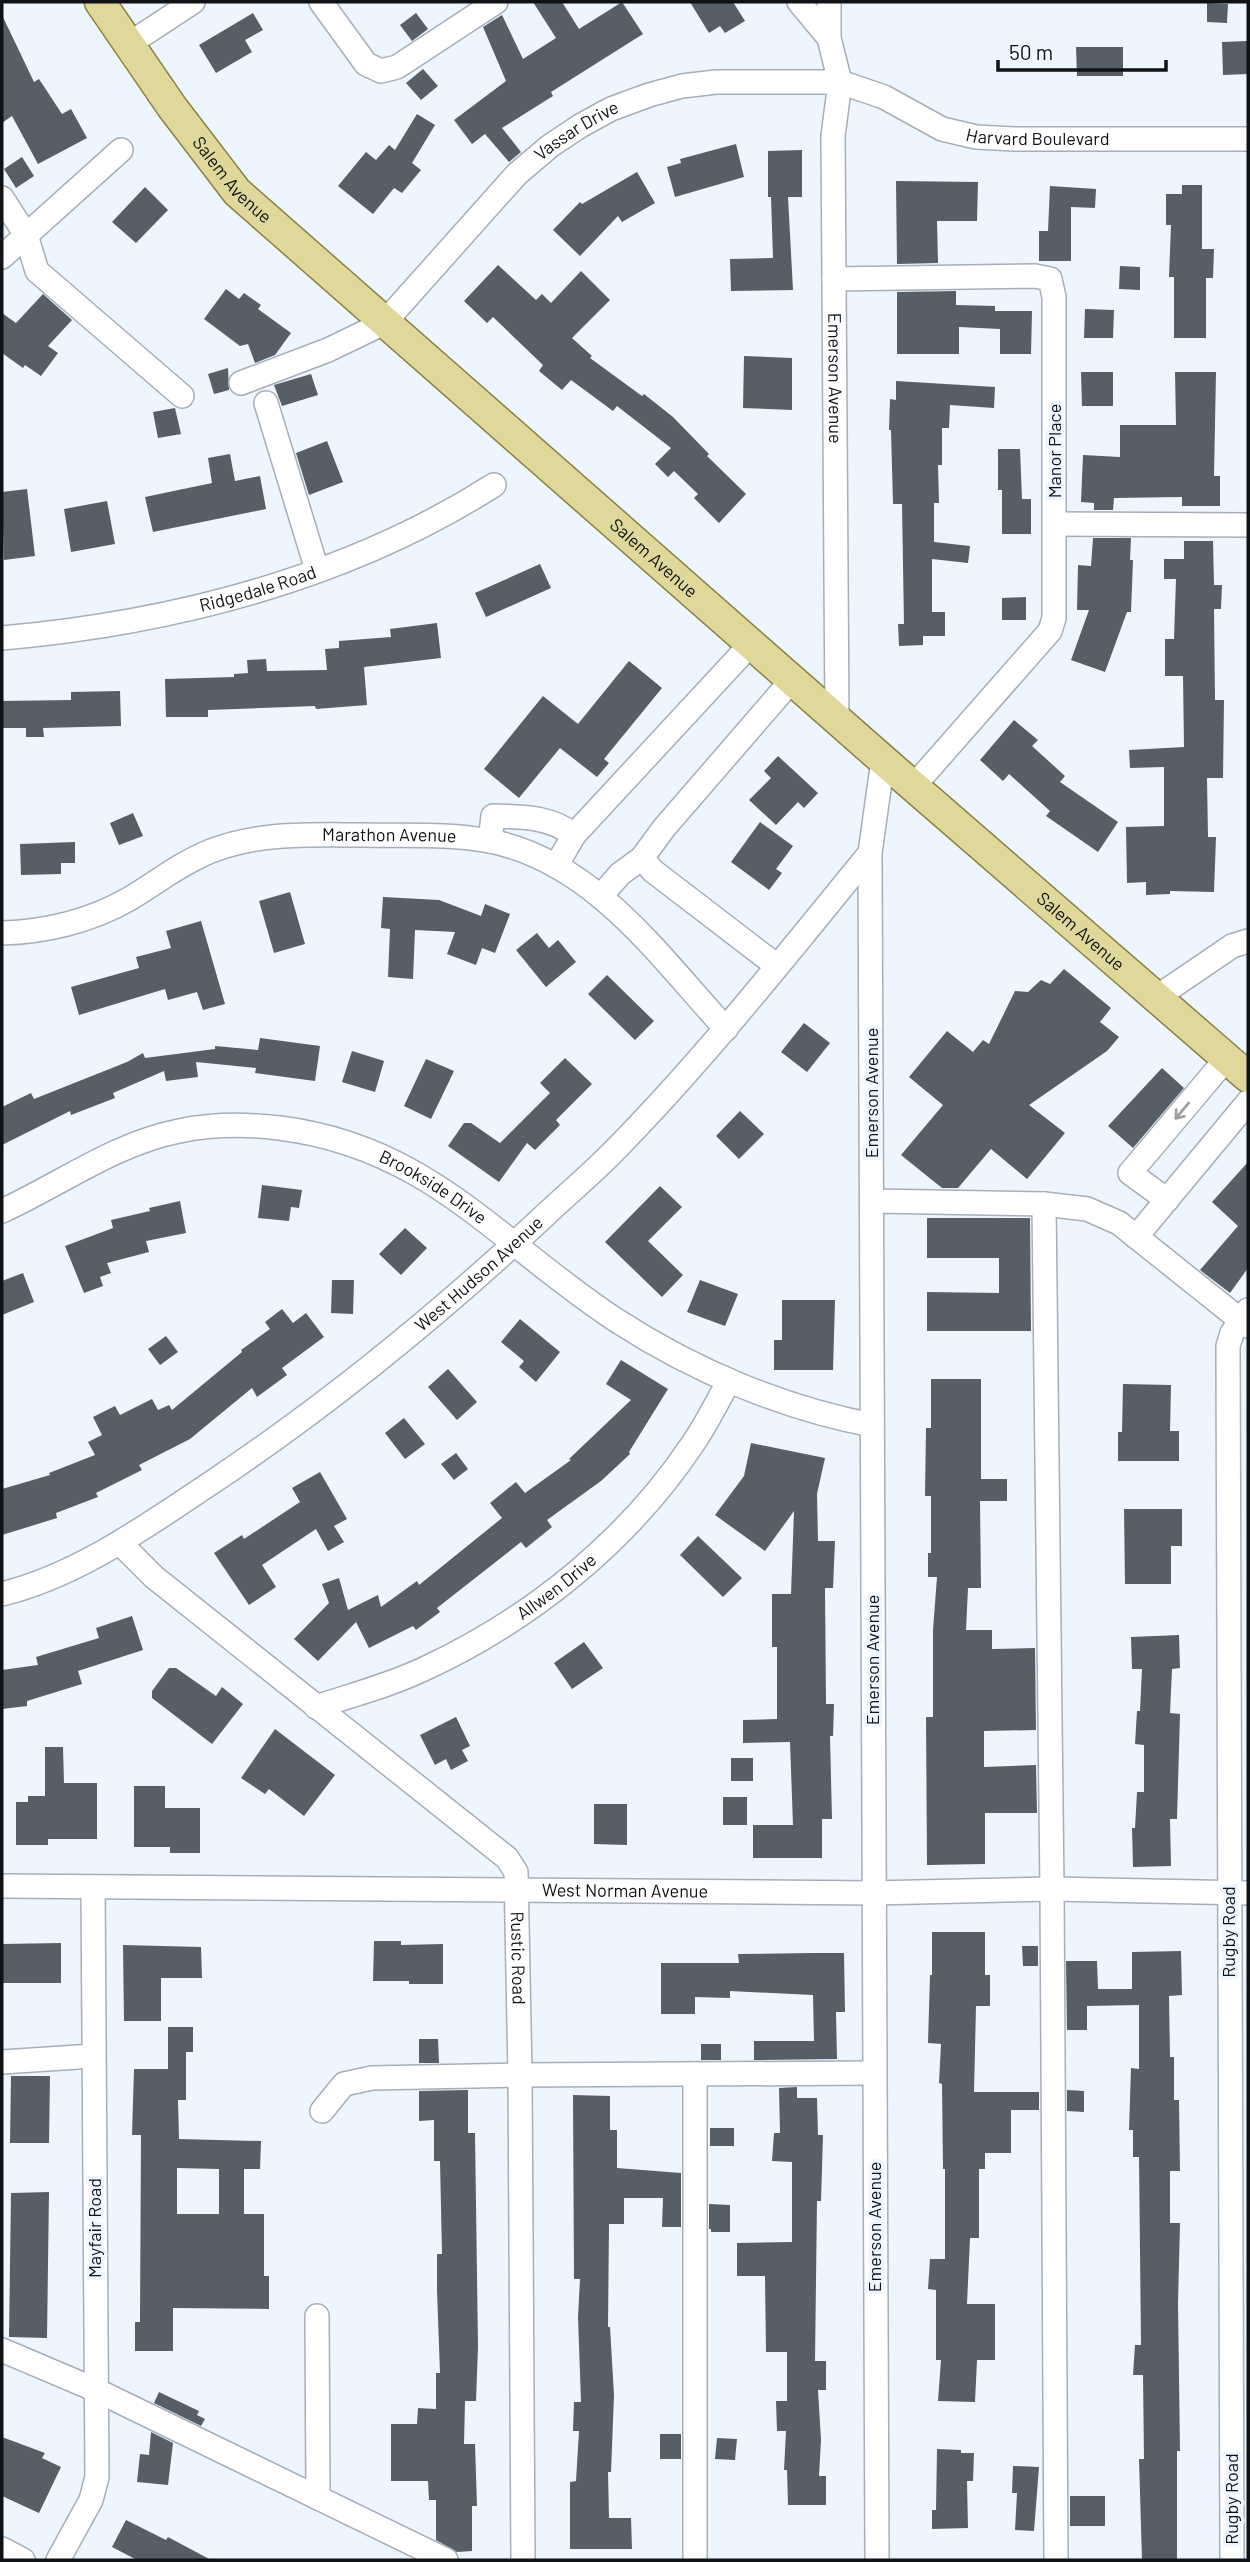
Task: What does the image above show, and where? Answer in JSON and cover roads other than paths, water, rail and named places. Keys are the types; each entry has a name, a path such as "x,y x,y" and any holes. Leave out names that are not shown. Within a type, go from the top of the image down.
{"main road":[{"name":"Salem Avenue","path":"100,2 172,107 237,192 1237,1068"}],"street":[{"path":"129,44 193,2"},
{"path":"321,2 366,64 381,71 397,67 496,2"},
{"path":"799,2 829,38"},
{"path":"829,2 829,38"},
{"name":"Emerson Avenue","path":"829,38 840,82 833,136 838,720"},
{"name":"Vassar Drive","path":"384,323 517,174 550,146 580,126 624,104 682,86 736,80 795,84 840,82"},
{"name":"Harvard Boulevard","path":"840,82 884,97 942,129 976,137 1248,139"},
{"path":"2,257 121,150"},
{"path":"2,198 26,235 37,271 182,396"},
{"name":"Manor Place","path":"834,279 1035,276 1050,279 1054,297 1054,618 1050,631 913,786"},
{"path":"241,383 328,350 384,323"},
{"path":"267,403 317,570"},
{"name":"Ridgedale Road","path":"2,638 85,629 172,613 259,590 397,539 465,504 494,485"},
{"path":"1055,524 1248,525"},
{"path":"556,866 574,835 751,645"},
{"path":"601,896 620,874 642,858 664,828 792,680"},
{"name":"Emerson Avenue","path":"877,2560 870,853 883,760"},
{"path":"490,841 492,816 538,818 561,825 574,835"},
{"name":"Marathon Avenue","path":"2,933 43,929 105,911 197,857 246,841 309,835 447,836 490,841 524,851 584,882 615,908 726,1029"},
{"name":"West Hudson Avenue","path":"2,1594 57,1574 120,1544 233,1468 419,1328 516,1243 617,1148 726,1029 870,853"},
{"path":"642,858 653,871 777,966"},
{"path":"1157,997 1232,946 1248,941"},
{"path":"1167,1200 1130,1173 1237,1068"},
{"path":"1136,1237 1248,1102"},
{"name":"Brookside Drive","path":"2,1211 33,1197 102,1157 133,1144 179,1131 248,1125 329,1136 387,1157 449,1193 587,1300 620,1323 680,1357 729,1381 808,1409 872,1425"},
{"path":"872,1200 1044,1204 1087,1209 1119,1223 1246,1318"},
{"path":"1044,1204 1056,2560"},
{"name":"Rugby Road","path":"1232,2560 1239,2159 1238,1893 1228,1346 1246,1318"},
{"name":"Allwen Drive","path":"316,1707 426,1669 486,1637 528,1610 581,1568 622,1530 659,1489 692,1445 729,1381"},
{"name":"Rustic Road","path":"120,1544 154,1577 507,1858 516,1872 523,2560"},
{"name":"West Norman Avenue","path":"2,1886 873,1893 1052,1889 1238,1893"},
{"name":"Mayfair Road","path":"58,2560 79,2525 96,2488 93,1887"},
{"path":"2,2062 93,2056"},
{"path":"322,2111 344,2084 372,2078 520,2074 874,2073"},
{"path":"695,2074 695,2560"},
{"path":"317,2316 318,2498"},
{"path":"2,2350 96,2390 446,2560"},
{"path":"2,2549 23,2560"}]}
